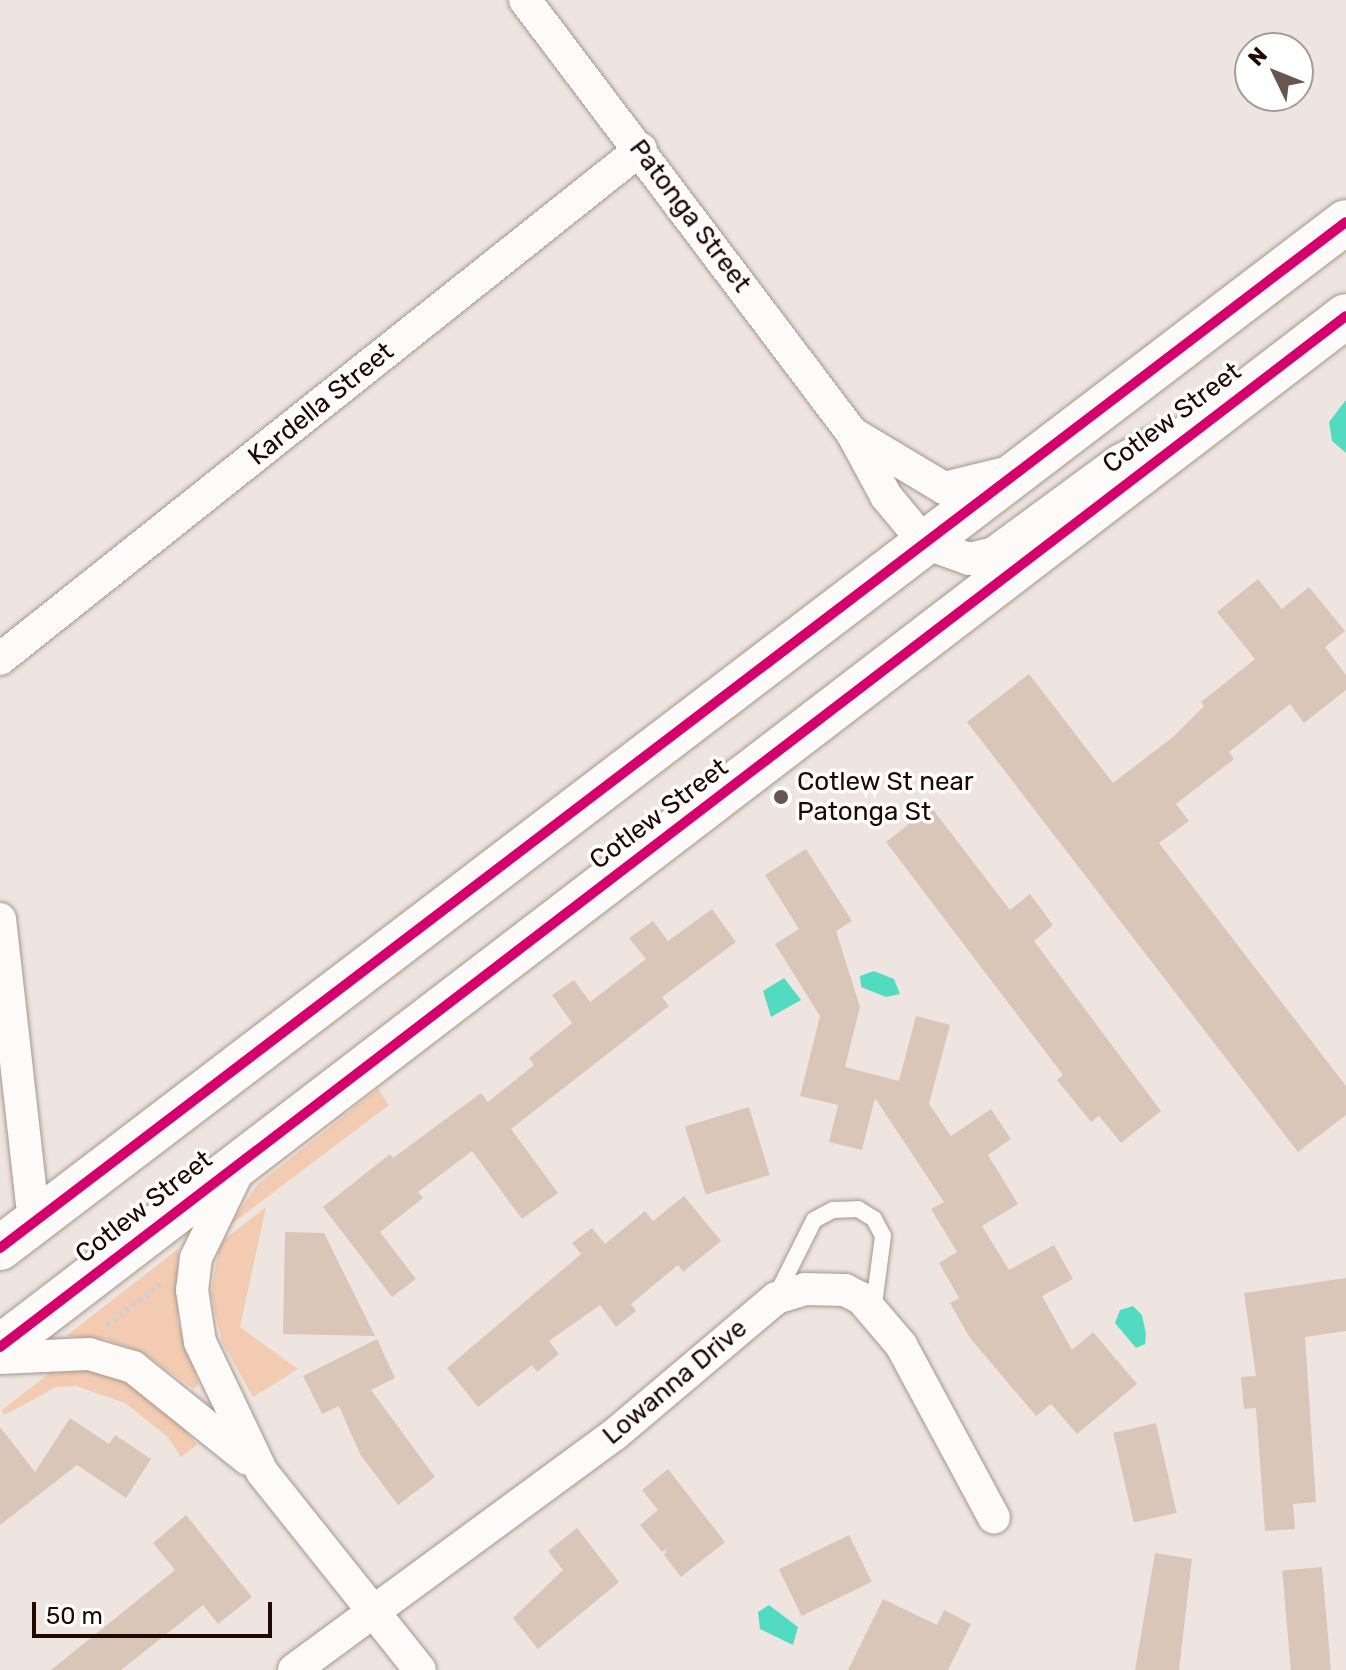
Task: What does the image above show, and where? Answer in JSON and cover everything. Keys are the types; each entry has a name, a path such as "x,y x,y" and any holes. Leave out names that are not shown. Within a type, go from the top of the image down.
{"main road":[{"name":"Cotlew Street","path":"0,1248 1346,222"},
{"name":"Cotlew Street","path":"0,1347 249,1152 1225,404 1346,316"}],"street":[{"name":"Patonga Street","path":"525,0 641,149 852,433 886,496 925,543"},
{"name":"Kardella Street","path":"0,659 641,149"},
{"path":"925,543 969,559 994,553 1119,461 1225,404"},
{"name":"Patonga Street","path":"852,433 944,488 974,485 1035,460"},
{"path":"0,919 34,1222"},
{"path":"249,1152 209,1222 192,1290 200,1342 262,1472"},
{"name":"Lowanna Drive","path":"294,1670 367,1611 614,1435 776,1298 805,1289 845,1290 873,1312 901,1345 994,1518"},
{"path":"0,1358 89,1354 133,1367 172,1392 262,1472 367,1611 420,1670"}],"lane":[{"path":"776,1298 814,1220 833,1210 858,1209 874,1219 883,1236 873,1312"}],"path":[{"path":"93,1336 168,1278"}],"shaded area":[{"path":"1346,400 1346,453 1332,441 1329,422"},
{"path":"874,971 894,979 900,994 886,997 861,987 860,976"},
{"path":"784,978 801,1000 771,1017 763,991"},
{"path":"378,1089 389,1105 229,1226 257,1185"},
{"path":"266,1207 240,1327 298,1369 253,1397 222,1342 211,1294 220,1243"},
{"path":"178,1249 178,1323 199,1384 194,1389 142,1352 105,1339 66,1336"},
{"path":"1133,1306 1142,1315 1146,1334 1145,1344 1136,1348 1115,1323 1120,1310"},
{"path":"83,1367 120,1377 182,1425 197,1445 181,1457 168,1437 125,1403 76,1386 56,1387 5,1415 1,1411 56,1368"},
{"path":"769,1605 798,1627 793,1645 760,1629 758,1612"}],"building":[{"path":"1258,579 1282,609 1309,587 1345,631 1325,647 1346,675 1346,690 1304,723 1290,704 1229,752 1234,759 1176,804 1189,821 1159,843 1346,1086 1346,1115 1298,1152 967,722 1029,674 1113,783 1174,736 1204,706 1201,702 1255,659 1217,612"},
{"path":"931,807 1010,910 1030,894 1053,925 1034,941 1161,1111 1121,1143 1099,1116 1091,1122 1057,1080 1063,1075 886,842"},
{"path":"806,849 852,921 836,931 860,1007 845,1067 899,1081 916,1016 950,1025 929,1104 951,1136 991,1109 1011,1139 988,1155 1018,1204 982,1226 1009,1270 1054,1245 1073,1279 1042,1296 1072,1350 1093,1332 1137,1384 1077,1434 1051,1404 1036,1416 970,1338 950,1303 959,1298 939,1263 957,1252 931,1209 944,1202 875,1098 862,1150 829,1142 838,1105 800,1096 820,1016 775,944 799,929 765,875"},
{"path":"712,909 736,942 662,997 669,1006 511,1129 558,1193 522,1219 472,1151 418,1192 423,1198 380,1232 416,1279 392,1297 323,1207 390,1154 393,1158 481,1093 488,1102 534,1065 529,1058 572,1023 552,995 574,980 590,1002 646,959 629,938 653,921 668,941"},
{"path":"749,1107 770,1175 706,1194 685,1127"},
{"path":"684,1196 721,1241 683,1272 678,1265 631,1304 636,1311 616,1327 600,1305 549,1341 559,1354 537,1372 532,1365 478,1407 447,1368 581,1254 572,1243 592,1228 605,1244 645,1211 653,1221"},
{"path":"285,1232 324,1233 375,1336 283,1334"},
{"path":"1346,1278 1346,1331 1305,1337 1316,1502 1293,1504 1295,1529 1265,1531 1256,1408 1244,1409 1241,1377 1256,1376 1244,1293"},
{"path":"377,1339 395,1378 371,1390 435,1477 398,1505 360,1454 339,1406 322,1414 303,1376"},
{"path":"70,1418 109,1444 115,1435 151,1459 126,1498 77,1465 0,1525 0,1427 35,1472"},
{"path":"1156,1423 1177,1513 1134,1523 1113,1433"},
{"path":"668,1469 725,1542 681,1577 664,1555 667,1548 662,1552 640,1525 658,1510 642,1490"},
{"path":"186,1515 252,1597 218,1624 203,1605 121,1670 51,1670 175,1570 153,1543"},
{"path":"577,1528 619,1582 538,1649 513,1618 563,1570 548,1551"},
{"path":"849,1535 872,1582 802,1616 779,1569"},
{"path":"1155,1553 1192,1559 1179,1670 1135,1670"},
{"path":"1322,1567 1331,1670 1291,1670 1282,1570"},
{"path":"883,1599 937,1625 944,1610 971,1624 948,1670 848,1670"}],"cycle path":[{"path":"0,1248 1346,222"},
{"path":"0,1347 1346,316"}],"place":[{"name":"Cotlew St near Patonga St","path":"781,797"}]}
